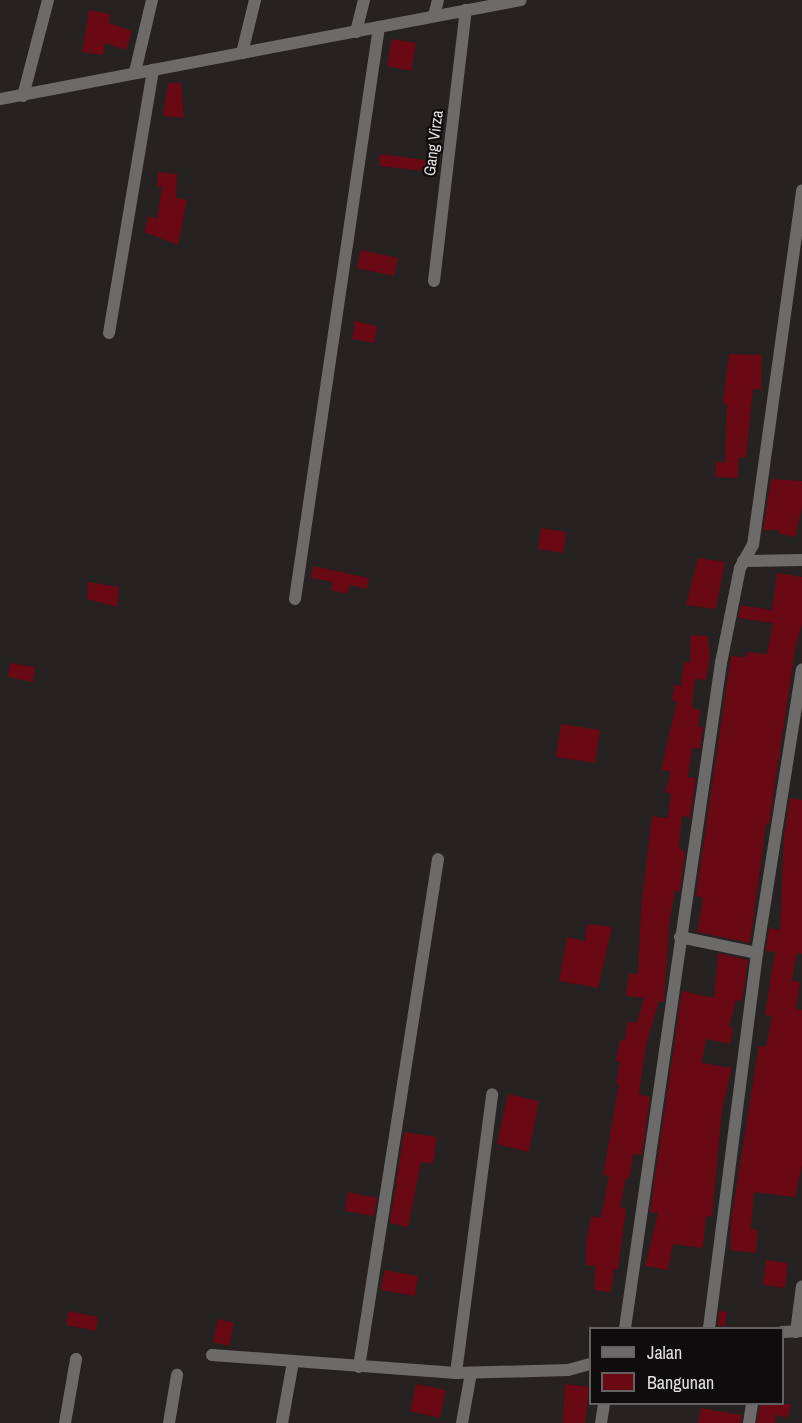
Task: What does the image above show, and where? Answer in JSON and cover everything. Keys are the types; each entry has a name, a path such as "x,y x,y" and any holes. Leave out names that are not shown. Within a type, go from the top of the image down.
{"street":[{"path":"23,96 48,0"},
{"path":"135,72 152,0"},
{"path":"242,52 255,0"},
{"path":"356,32 364,0"},
{"path":"434,16 438,0"},
{"path":"0,99 521,0"},
{"name":"Gang Virza","path":"434,280 466,10"},
{"path":"295,599 379,27"},
{"path":"109,333 153,70"},
{"path":"625,1327 721,663 743,561 753,545 802,190"},
{"path":"743,561 802,560"},
{"path":"709,1327 757,953 802,670"},
{"path":"359,1367 438,859"},
{"path":"680,937 757,953"},
{"path":"456,1373 492,1094"},
{"path":"784,1332 799,1331 802,1286"},
{"path":"212,1355 456,1373 568,1370 589,1365"},
{"path":"64,1423 76,1359"},
{"path":"282,1423 293,1362"},
{"path":"462,1423 471,1373"},
{"path":"170,1423 177,1375"},
{"path":"601,1423 604,1405"},
{"path":"748,1423 752,1405"}],"building":[{"path":"89,10 110,14 109,23 132,31 126,50 105,43 103,55 82,52"},
{"path":"392,39 416,43 411,71 387,66"},
{"path":"168,83 181,83 184,118 163,116"},
{"path":"380,154 426,160 424,171 379,166"},
{"path":"158,172 177,174 176,198 187,200 178,245 144,232 149,216 157,219 162,187 157,186"},
{"path":"361,250 398,258 394,276 357,268"},
{"path":"355,321 377,326 374,343 352,339"},
{"path":"729,354 762,355 761,390 753,389 746,458 739,457 738,478 715,477 716,462 725,463 727,404 723,403"},
{"path":"771,479 802,481 802,508 795,537 778,533 779,530 763,530"},
{"path":"541,528 566,532 563,553 538,549"},
{"path":"698,558 725,562 716,609 686,605"},
{"path":"313,566 369,578 367,589 350,585 347,594 331,590 333,582 311,578"},
{"path":"777,573 802,577 802,624 796,644 769,824 766,824 750,943 697,932 703,898 696,896 731,656 747,657 747,652 767,654 773,623 738,618 741,605 772,610"},
{"path":"88,582 119,587 117,607 87,599"},
{"path":"691,635 708,636 710,655 706,680 695,679 692,708 701,710 698,727 703,727 700,749 692,748 688,777 696,778 690,817 682,816 679,847 685,852 680,892 675,890 669,925 664,1002 659,1001 646,1045 639,1094 650,1097 642,1155 633,1154 630,1178 626,1178 620,1207 626,1209 618,1269 614,1269 611,1292 594,1290 596,1266 586,1265 586,1243 591,1216 601,1218 609,1176 603,1175 619,1084 616,1084 620,1062 616,1061 620,1040 625,1041 627,1022 637,1023 644,998 626,996 629,973 638,974 641,909 652,816 668,818 671,794 665,792 671,772 661,770 677,701 672,701 674,685 681,686 684,662 690,663"},
{"path":"10,663 35,667 33,682 8,677"},
{"path":"561,724 600,730 595,763 556,757"},
{"path":"790,798 802,800 802,954 797,953 792,981 800,982 796,1009 802,1010 802,1166 795,1197 754,1192 751,1229 758,1230 756,1253 731,1250 731,1221 759,1045 766,1047 772,1016 765,1015 775,952 766,951 769,928 780,930 784,836"},
{"path":"587,924 612,927 598,988 559,981 567,937 585,941"},
{"path":"718,953 748,960 742,1001 736,1000 729,1027 733,1028 730,1044 706,1039 702,1063 732,1068 722,1110 712,1217 706,1216 703,1248 673,1244 668,1270 645,1266 658,1213 650,1212 682,991 714,998"},
{"path":"508,1094 539,1101 529,1152 497,1144"},
{"path":"404,1132 437,1137 433,1164 421,1162 408,1227 390,1223"},
{"path":"348,1192 377,1198 374,1216 345,1211"},
{"path":"766,1260 788,1263 785,1288 763,1285"},
{"path":"384,1270 418,1276 415,1296 381,1290"},
{"path":"69,1311 98,1317 96,1331 66,1325"},
{"path":"719,1311 727,1312 725,1326 718,1326"},
{"path":"218,1319 234,1323 229,1346 213,1342"},
{"path":"416,1384 446,1390 440,1418 410,1411"},
{"path":"565,1384 589,1387 585,1423 563,1423"},
{"path":"791,1404 788,1418 776,1415 775,1423 757,1423 760,1405"},
{"path":"701,1408 742,1415 741,1423 698,1423"}]}
